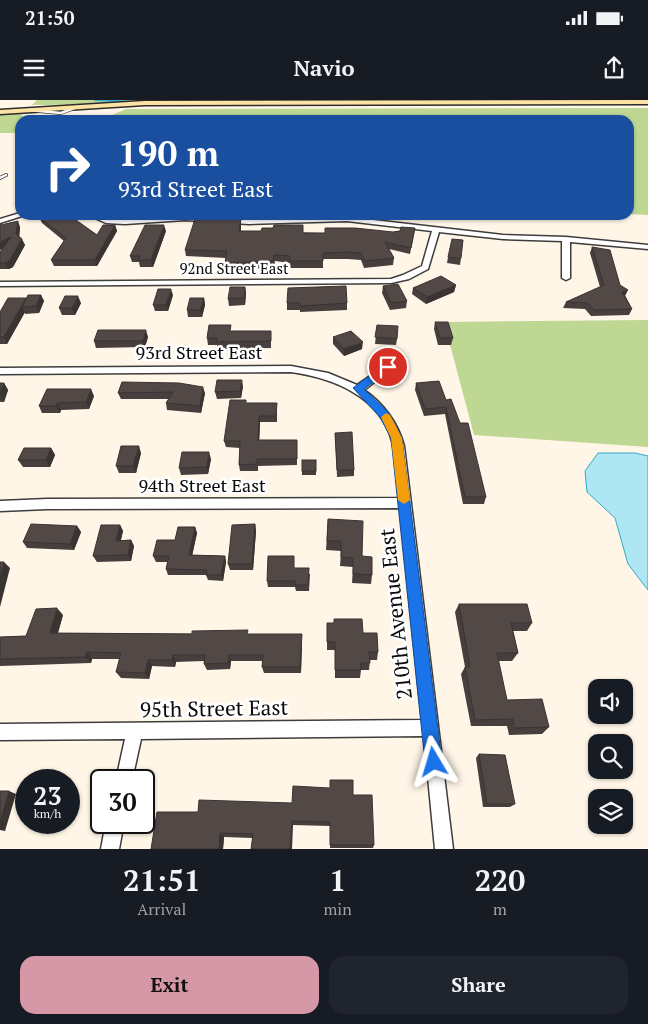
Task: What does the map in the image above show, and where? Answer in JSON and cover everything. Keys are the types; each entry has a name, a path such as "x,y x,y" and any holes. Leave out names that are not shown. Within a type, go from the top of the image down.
{"street":[{"path":"22,109 29,100"},
{"path":"0,112 22,109 145,103 648,102"},
{"path":"0,221 15,216"},
{"path":"106,220 124,222 154,220"},
{"path":"220,220 256,222 317,220"},
{"path":"356,220 502,237 566,239 648,247"},
{"name":"92nd Street East","path":"0,284 391,281 415,274 425,267 436,229"},
{"path":"566,239 566,278"},
{"path":"358,388 388,367"},
{"name":"93rd Street East","path":"0,371 291,369 309,371 358,388"},
{"name":"210th Avenue East","path":"358,388 385,415 396,438 444,849"},
{"name":"94th Street East","path":"0,506 47,504 404,503"},
{"name":"95th Street East","path":"0,732 429,728"},
{"path":"126,769 134,732"},
{"path":"110,849 113,834"}],"lane":[{"path":"0,178 6,175"}],"green space":[{"path":"37,100 602,100 32,105"},
{"path":"648,108 648,215 634,214 634,115 112,115 126,109"},
{"path":"20,111 22,115 15,115 15,133 0,133 0,113"},
{"path":"648,320 648,447 474,435 444,322"}],"water":[{"path":"598,453 635,453 648,456 648,590 628,564 615,518 587,492 585,471"}],"building":[{"path":"43,220 76,220 97,235 103,225 115,225 95,260 51,260 66,238"},
{"path":"195,220 241,220 239,231 261,231 262,228 273,228 274,225 303,225 303,233 325,233 325,228 355,228 393,232 400,231 401,227 415,228 411,248 385,242 394,258 365,261 361,253 348,252 323,253 323,261 290,261 290,256 274,255 273,261 225,263 227,251 185,250"},
{"path":"18,221 16,234 22,239 10,260 0,263 0,252 11,237 0,242 0,224"},
{"path":"145,225 164,225 151,260 138,260 140,256 130,256"},
{"path":"452,239 463,240 461,258 448,257"},
{"path":"592,247 610,250 620,285 628,290 622,292 632,309 594,310 588,303 566,302 604,285"},
{"path":"441,276 456,285 427,297 413,288"},
{"path":"398,284 407,301 391,303 383,286"},
{"path":"346,286 347,303 300,306 300,303 287,303 288,288"},
{"path":"230,287 245,287 244,298 228,299"},
{"path":"158,289 171,289 166,305 153,305"},
{"path":"28,295 41,295 36,306 22,307"},
{"path":"65,296 78,296 72,308 59,308"},
{"path":"8,298 26,298 4,337 0,337 0,312"},
{"path":"190,298 204,298 200,310 187,310"},
{"path":"435,322 448,322 453,338 440,338"},
{"path":"209,325 231,325 230,331 271,331 271,341 216,342 217,338 207,338"},
{"path":"377,325 398,326 397,339 375,337"},
{"path":"98,330 146,330 143,341 94,341"},
{"path":"351,331 363,342 344,349 333,337"},
{"path":"217,380 242,380 240,391 215,392"},
{"path":"439,381 446,400 451,399 460,423 468,423 486,497 465,497 446,407 425,409 416,383"},
{"path":"122,382 179,383 203,387 200,406 166,403 173,392 118,393"},
{"path":"0,383 4,383 0,394"},
{"path":"47,389 91,389 86,402 39,406"},
{"path":"230,400 246,400 246,403 277,403 276,416 259,416 258,440 297,440 297,459 257,459 257,464 239,465 240,441 224,441"},
{"path":"352,432 354,470 337,470 335,433"},
{"path":"121,446 139,446 133,466 116,466"},
{"path":"24,448 51,448 46,460 18,460"},
{"path":"182,452 209,452 207,467 179,468"},
{"path":"302,460 316,460 316,471 302,471"},
{"path":"328,519 363,521 362,556 372,557 372,575 353,574 353,558 341,557 341,541 327,541"},
{"path":"31,524 77,526 70,544 23,542"},
{"path":"255,524 252,564 228,564 232,525"},
{"path":"101,525 120,525 116,541 131,540 128,555 93,556"},
{"path":"178,527 195,527 189,555 225,556 221,575 206,575 207,570 166,569 169,556 153,556 157,540 175,540"},
{"path":"268,556 294,556 294,568 309,568 308,585 295,585 295,581 267,581"},
{"path":"0,562 4,562 0,578"},
{"path":"459,604 527,604 532,623 511,623 518,653 497,653 507,700 542,699 549,727 514,728 513,719 475,720 465,667 470,667"},
{"path":"57,608 50,633 192,634 192,631 248,630 247,634 302,634 300,667 262,667 263,655 229,655 228,663 204,664 205,655 173,655 172,660 148,660 145,673 116,672 121,653 87,652 85,657 0,659 0,637 26,636 36,609"},
{"path":"334,619 362,619 363,633 377,633 378,652 369,652 370,663 361,663 361,670 335,670 335,642 327,642 327,623 334,623"},
{"path":"479,754 505,755 515,804 487,804"},
{"path":"330,780 353,780 353,795 372,795 374,845 330,845 330,822 292,821 290,849 251,849 253,834 220,833 219,849 151,849 153,834 155,834 157,812 198,812 199,800 292,803 293,786 330,788"},
{"path":"0,791 9,791 0,821"}],"waterway":[{"path":"95,100 137,102"}],"slow traffic":[{"path":"386,417 396,438 402,472 404,500"}],"route":[{"path":"388,367 358,388 385,415 396,438 402,472 406,522 434,762"}]}
